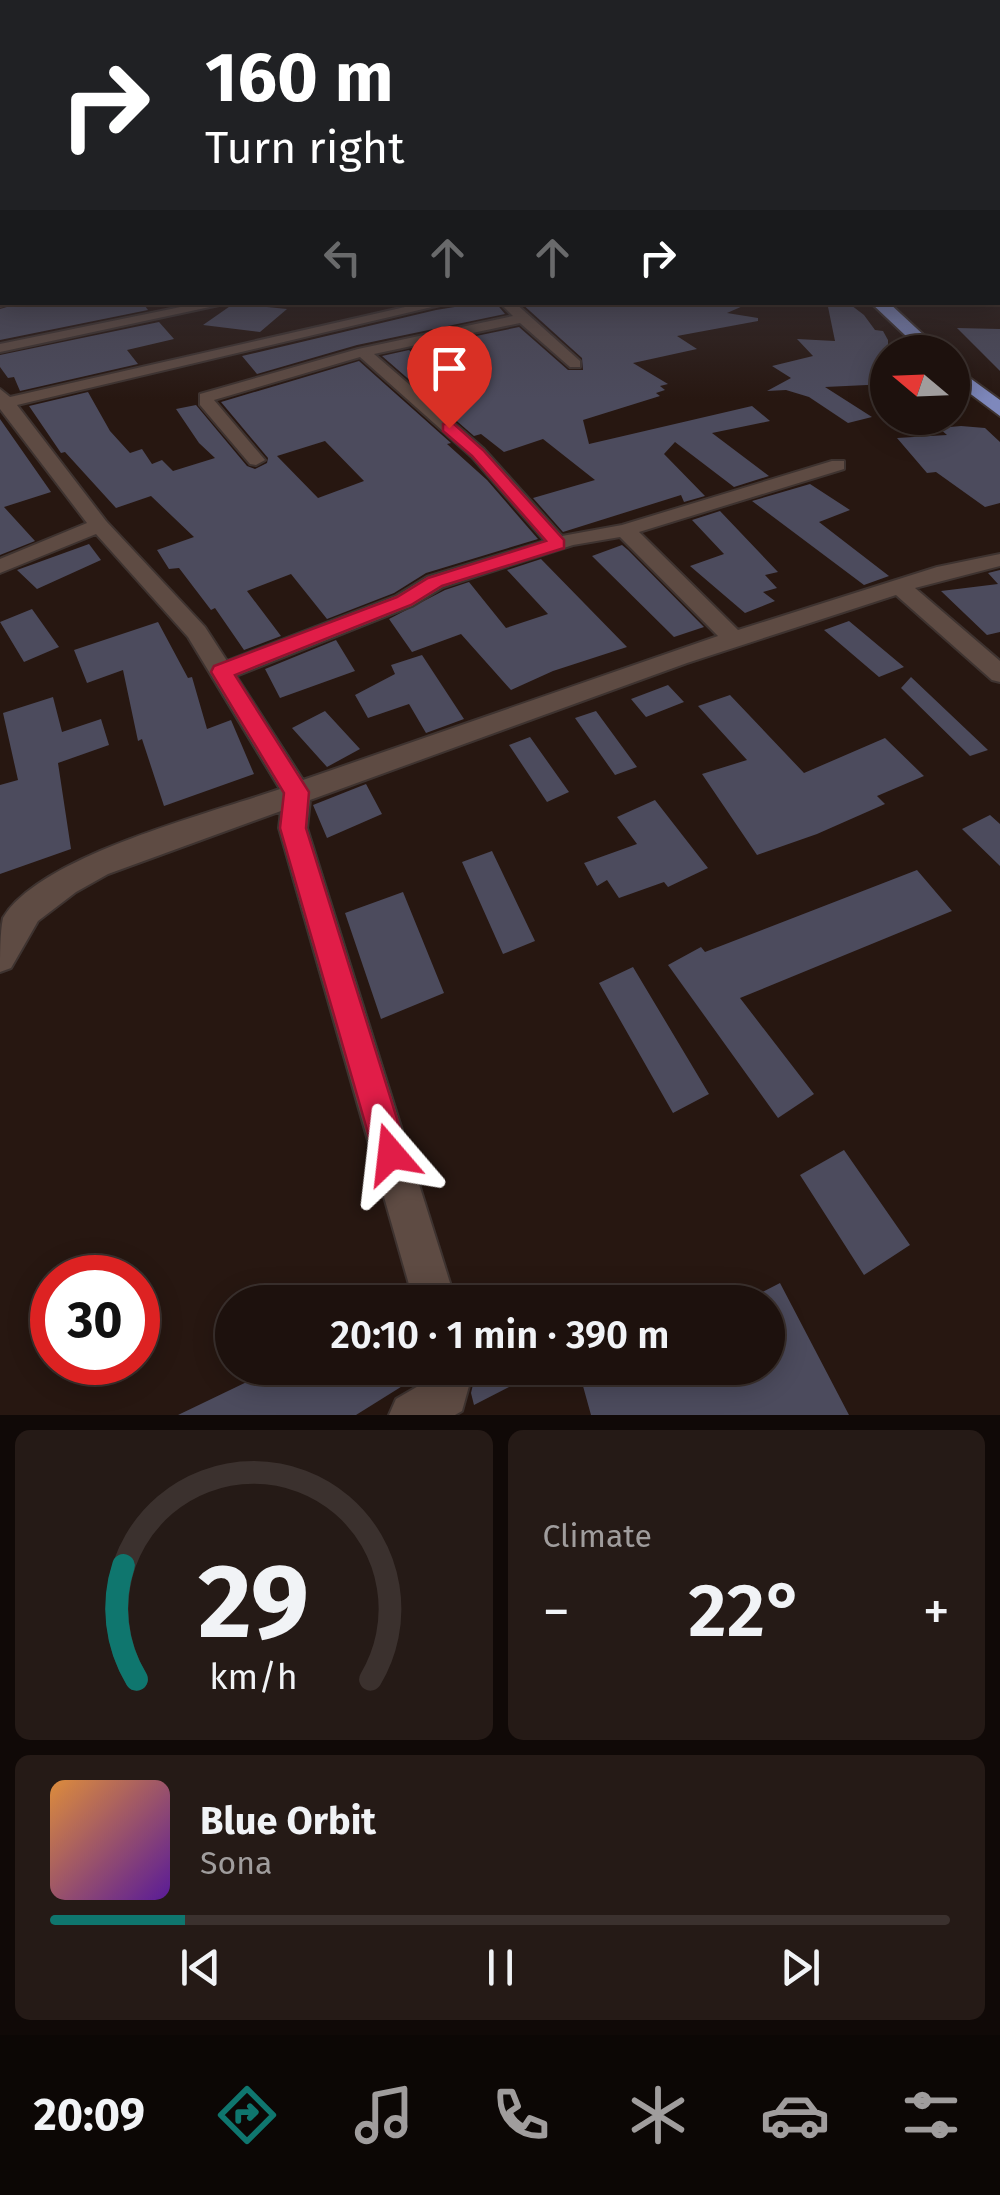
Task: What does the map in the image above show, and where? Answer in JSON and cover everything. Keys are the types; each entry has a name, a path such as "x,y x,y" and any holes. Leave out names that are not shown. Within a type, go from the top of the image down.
{"highway":[{"path":"881,305 915,335"},
{"path":"970,385 1000,410"}],"street":[{"path":"167,305 176,313"},
{"path":"0,348 213,305"},
{"path":"430,1285 293,828 297,792 197,632 100,525 1,400 433,305"},
{"path":"508,305 574,364"},
{"path":"256,460 206,402 206,397 362,352 522,318"},
{"path":"362,352 478,453 558,544"},
{"path":"222,672 404,601 435,582 558,544 625,530 838,465"},
{"path":"0,568 100,525"},
{"path":"625,530 734,639"},
{"path":"0,957 12,927 50,891 98,865 734,639 900,586 1000,560"},
{"path":"900,586 1000,674"},
{"path":"412,1415 446,1395 448,1385"}],"building":[{"path":"14,305 144,305 148,310 0,340 0,309"},
{"path":"232,305 287,309 260,332 203,325"},
{"path":"498,305 505,314 357,345 257,374 242,356 436,310"},
{"path":"523,305 745,305 727,313 758,321 677,336 697,349 633,363 668,384 660,386 665,390 656,393 660,396 583,420 589,444 752,406 770,421 712,433 769,476 734,487 675,442 664,454 705,496 684,502 681,495 563,532 533,498 595,480 543,439 504,452 481,434 474,436 382,356 409,350 452,389 486,381 452,341 519,327 568,370 583,370 582,358"},
{"path":"828,305 851,305 875,330 883,331 885,335 870,335 870,385 825,387 870,418 848,423 809,397 786,390 767,391 791,378 772,366 813,356 797,339 835,341"},
{"path":"159,322 174,339 127,350 138,364 20,391 14,377 8,378 0,367 0,355"},
{"path":"957,328 1000,329 1000,371 970,341 970,335"},
{"path":"359,361 451,443 447,444 487,480 538,539 426,573 394,593 327,619 291,574 247,591 281,636 244,650 215,608 211,610 179,568 169,569 157,550 194,537 151,496 116,508 65,452 61,453 29,406 88,392 110,431 130,453 142,449 152,464 162,460 173,471 215,458 199,443 176,409 196,405 247,466 255,469 267,463 268,458 221,402","holes":["325,441 364,481 318,498 277,456"]},
{"path":"0,419 51,492 4,507 35,541 0,555"},
{"path":"970,427 985,428 1000,442 1000,503 985,507 936,472 927,473 897,438 970,435"},
{"path":"810,484 850,510 819,522 889,576 864,585 752,501"},
{"path":"720,511 778,572 765,575 777,588 763,592 775,601 745,613 690,566 724,554 692,520"},
{"path":"89,544 101,560 37,589 17,570"},
{"path":"622,545 704,627 674,637 592,556"},
{"path":"541,559 627,647 553,671 511,690 461,634 412,652 389,619 469,582 506,628 548,614 507,570"},
{"path":"1000,570 1000,632 987,635 941,591 998,584 988,573"},
{"path":"32,609 59,647 24,662 0,622"},
{"path":"849,621 904,667 879,677 824,630"},
{"path":"158,622 188,678 192,677 207,729 231,720 254,774 164,806 142,739 138,741 123,670 87,683 74,650"},
{"path":"336,640 355,671 280,698 265,669"},
{"path":"422,655 464,719 426,733 409,704 368,718 355,695 395,674 391,665"},
{"path":"911,677 988,750 970,756 901,688"},
{"path":"668,685 684,702 646,717 631,699"},
{"path":"730,695 804,773 885,738 924,776 877,796 885,804 757,855 702,774 747,760 698,706"},
{"path":"53,697 62,732 101,719 109,745 58,763 71,849 0,874 0,785 18,780 3,713"},
{"path":"325,711 360,749 327,767 292,728"},
{"path":"596,711 637,767 615,775 575,718"},
{"path":"530,737 569,792 547,802 509,745"},
{"path":"366,784 382,814 327,838 313,805"},
{"path":"655,800 708,868 668,887 664,882 619,898 607,880 597,886 584,863 637,844 617,817"},
{"path":"990,815 1000,824 1000,866 962,829"},
{"path":"492,851 535,941 503,954 462,862"},
{"path":"917,870 952,911 740,998 814,1094 778,1118 668,965 701,947 705,952"},
{"path":"403,892 444,993 381,1019 345,913"},
{"path":"633,967 709,1094 673,1113 599,983"},
{"path":"844,1150 910,1245 864,1275 800,1175"},
{"path":"785,1293 849,1415 591,1415 583,1385 785,1385"},
{"path":"240,1385 404,1385 356,1415 178,1415"},
{"path":"473,1385 513,1385 474,1405"}],"route":[{"path":"391,1154 293,828 297,792 222,672 404,601 435,582 558,544 478,453 449,428"}]}
